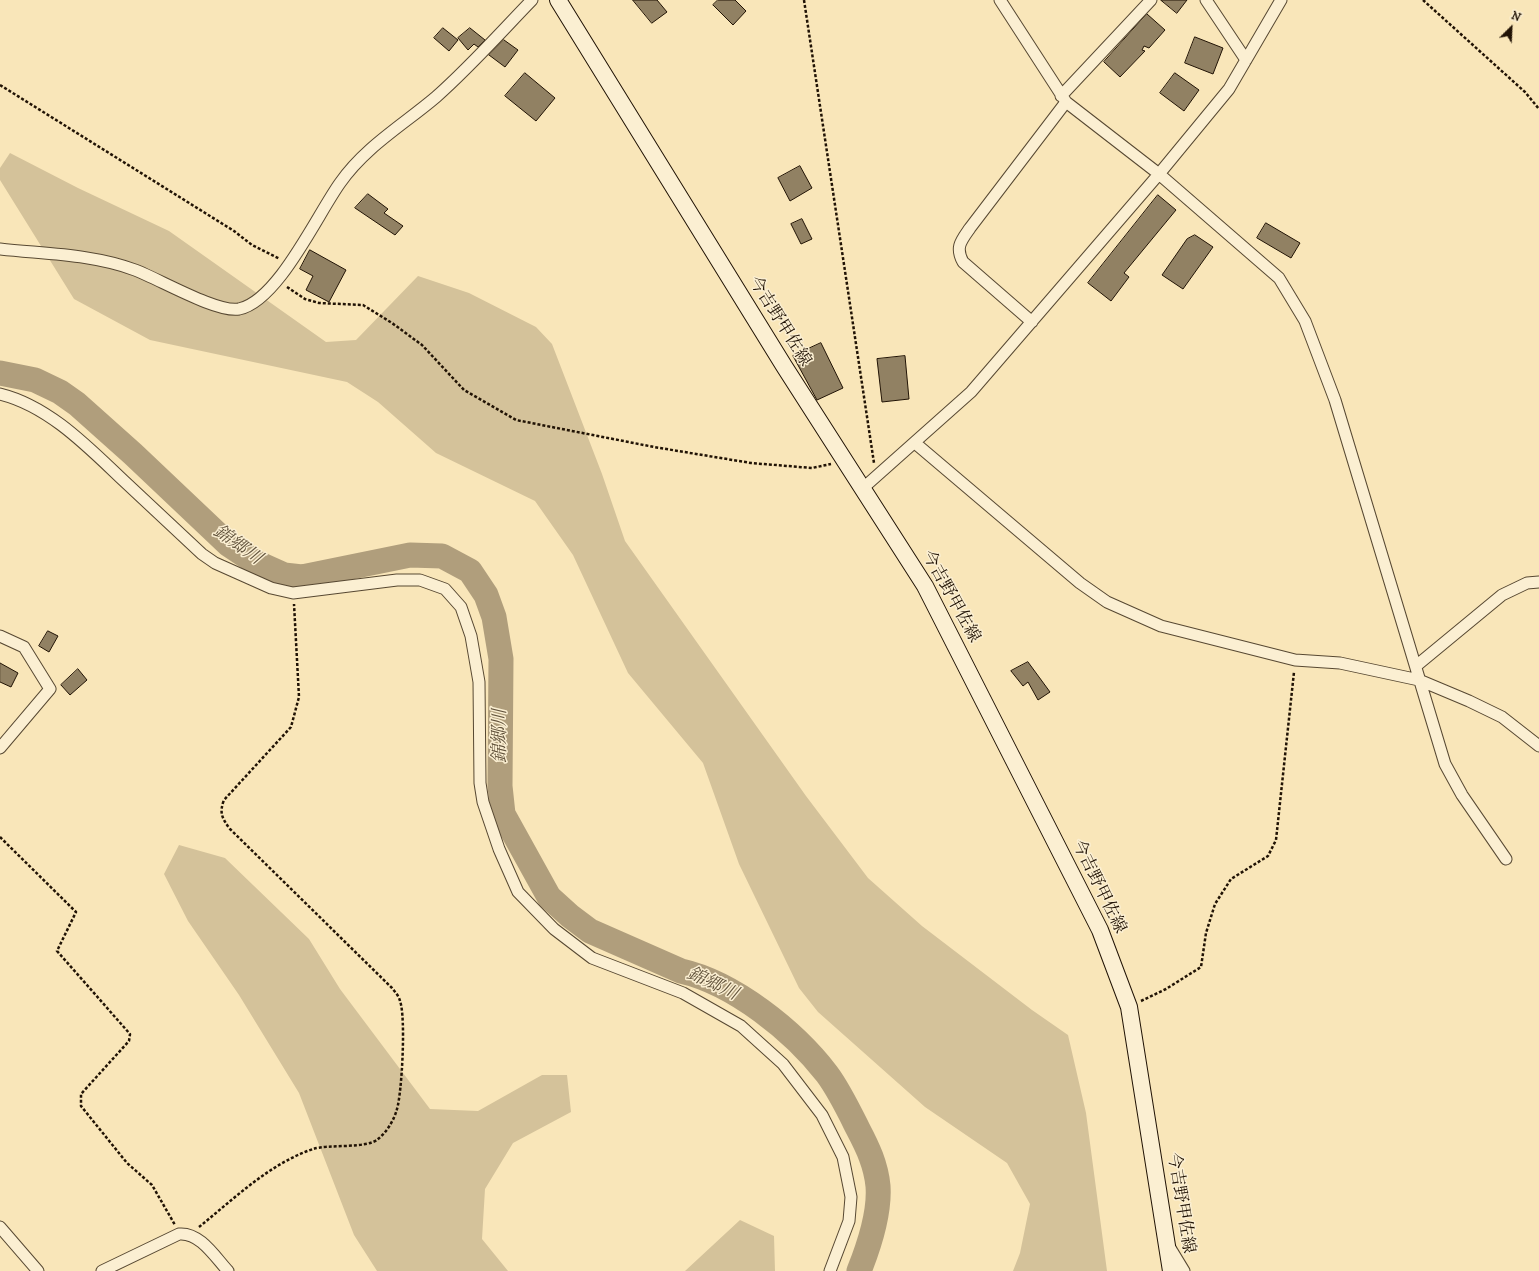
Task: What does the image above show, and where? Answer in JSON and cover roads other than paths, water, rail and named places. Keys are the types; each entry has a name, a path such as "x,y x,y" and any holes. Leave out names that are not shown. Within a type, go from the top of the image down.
{"main road":[{"name":"今吉野甲佐線","path":"558,0 844,461 925,586 947,626 1100,930 1129,1007 1172,1271"}],"street":[{"path":"0,249 71,257 134,270 222,308 240,309 263,296 290,265 340,182 361,157 437,96 532,0"},
{"path":"1000,0 1063,99 1159,174 1279,278 1305,321 1335,400 1445,764 1462,795 1506,859"},
{"path":"1032,322 963,262 959,254 960,244 1063,99 1151,0"},
{"path":"1206,0 1246,60"},
{"path":"862,489 971,392 1159,174 1229,89 1281,0"},
{"path":"0,394 25,402 47,415 92,452 215,564 271,588 293,594 396,580 420,580 445,589 461,607 471,636 479,682 480,783 483,802 499,849 518,892 554,929 592,958 683,993 741,1026 783,1064 822,1116 842,1157 851,1197 849,1221 830,1271"},
{"path":"915,443 1080,583 1107,602 1161,626 1295,660 1340,663 1419,680 1502,717 1539,746"},
{"path":"1416,666 1502,595 1527,583 1539,582"},
{"path":"0,636 24,647 50,689 0,748"},
{"path":"0,1227 38,1271"},
{"path":"102,1271 179,1234 191,1234 205,1245 228,1271"},
{"path":"1167,1242 1184,1271"}],"waterway":[{"name":"錦郷川","path":"0,373 35,380 60,392 77,404 133,454 228,544 255,562 284,575 302,577 410,555 442,556 470,571 486,595 494,617 501,659 500,786 503,814 549,897 570,916 590,931 681,971 701,977 722,986 742,998 762,1011 798,1041 827,1074 844,1101 865,1143 877,1178 878,1196 876,1218 859,1271"}]}
